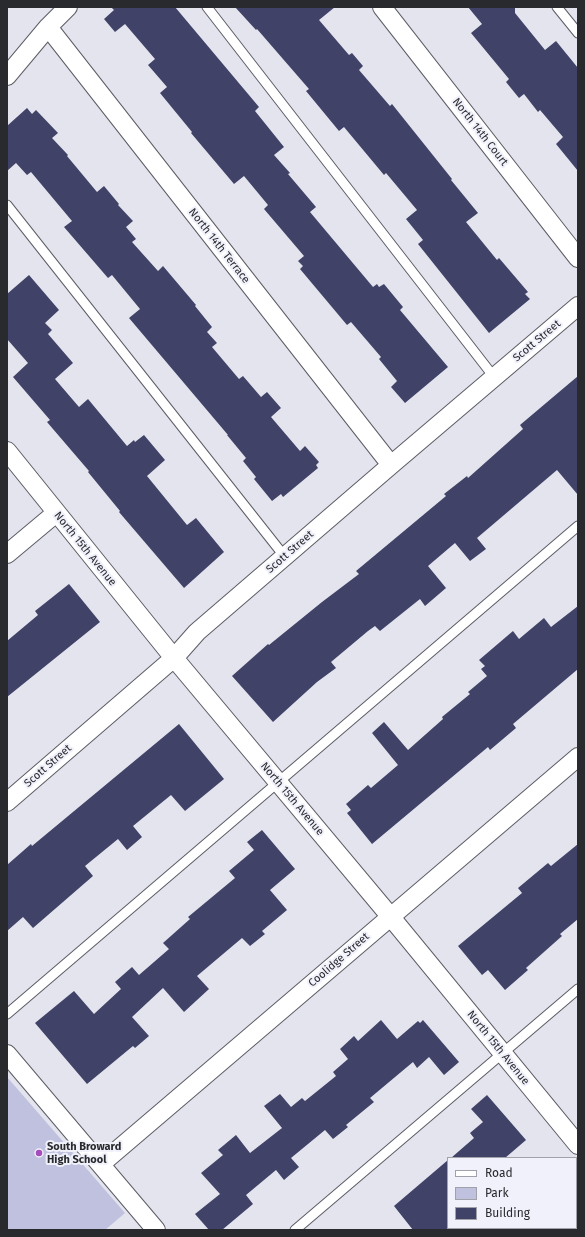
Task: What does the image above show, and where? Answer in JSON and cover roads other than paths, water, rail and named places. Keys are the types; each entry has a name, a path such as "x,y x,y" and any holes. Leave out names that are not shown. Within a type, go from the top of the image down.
{"street":[{"path":"7,76 48,27 68,7"},
{"name":"North 14th Court","path":"382,7 578,258"},
{"name":"North 14th Terrace","path":"48,27 391,465"},
{"name":"Scott Street","path":"7,802 174,658 197,632 578,306"},
{"name":"North 15th Avenue","path":"7,451 174,658 390,916 578,1145"},
{"path":"7,554 56,512"},
{"name":"Coolidge Street","path":"101,1164 578,756"},
{"path":"7,1054 156,1230"}],"lane":[{"path":"207,7 494,377"},
{"path":"557,7 578,33"},
{"path":"7,205 285,557"},
{"path":"7,1014 578,526"},
{"path":"295,1230 578,989"}],"place":[{"name":"South Broward High School","path":"39,1153"}]}
